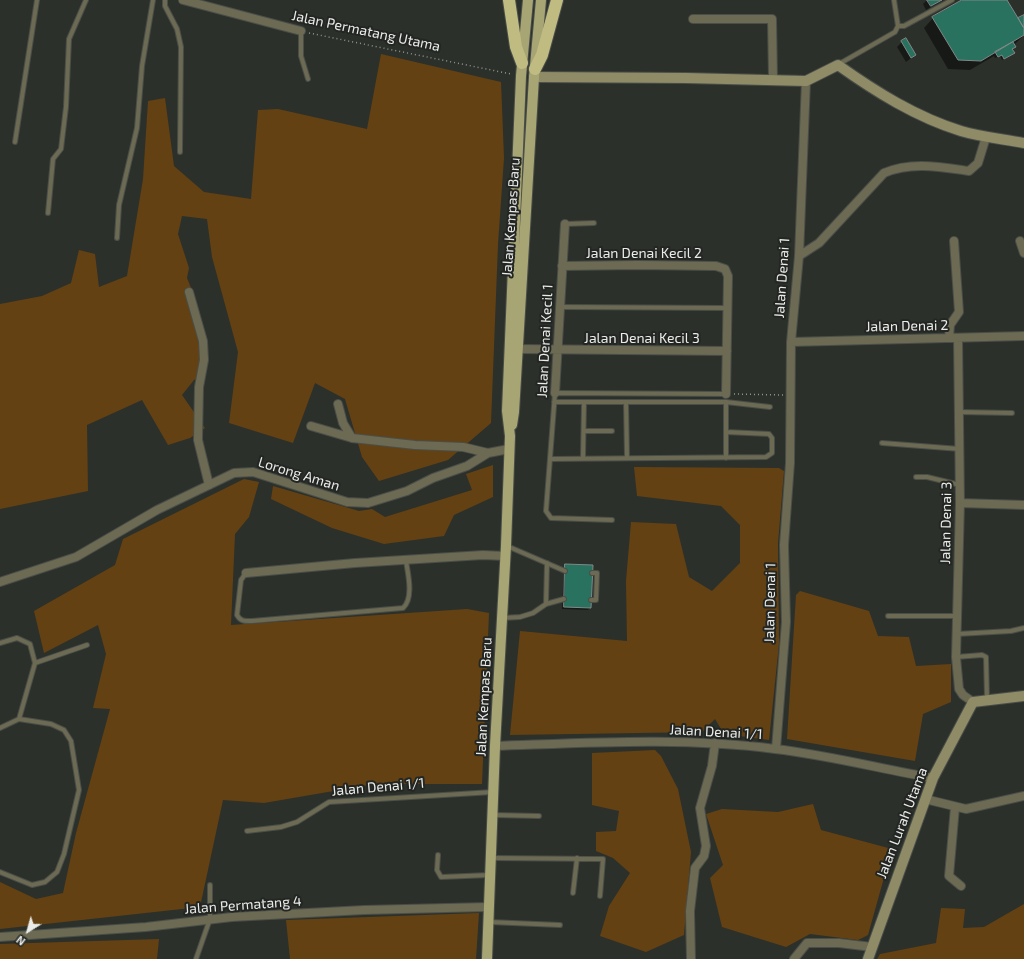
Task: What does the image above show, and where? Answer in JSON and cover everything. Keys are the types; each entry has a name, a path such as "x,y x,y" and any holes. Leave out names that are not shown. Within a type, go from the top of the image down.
{"highway":[{"path":"508,0 516,47 522,63"},
{"path":"534,73 542,55 557,0"}],"main road":[{"name":"Jalan Kempas Baru","path":"510,436 507,411 521,76 528,0"},
{"name":"Jalan Kempas Baru","path":"487,959 487,922 506,546 509,449 514,412 534,73 541,0"}],"street":[{"name":"Jalan Permatang Utama","path":"183,0 301,32"},
{"path":"693,19 772,19 773,79"},
{"path":"534,73 806,81 838,65 867,85 918,114 961,131 986,137 1024,143"},
{"name":"Jalan Denai 1","path":"776,749 786,622 784,545 792,396 791,342 799,256 806,81"},
{"path":"799,256 818,243 884,173 895,168 915,166 969,171 978,163 986,137"},
{"name":"Jalan Denai Kecil 1","path":"555,393 565,224"},
{"path":"949,338 950,326 959,312 954,241"},
{"path":"1020,241 1024,253"},
{"name":"Jalan Denai Kecil 2","path":"562,266 716,266 725,269 728,276 727,308"},
{"path":"189,292 203,341 204,360 200,387 198,440 209,485"},
{"path":"726,398 727,308"},
{"name":"Jalan Denai 2","path":"791,342 1024,336"},
{"name":"Jalan Denai 3","path":"958,338 960,503 956,657 959,689 963,695 973,702"},
{"name":"Jalan Denai Kecil 3","path":"517,349 727,351"},
{"path":"338,404 343,423 352,438"},
{"path":"311,426 352,438 415,445 463,447 488,453"},
{"name":"Lorong Aman","path":"0,582 76,557 157,510 231,474 250,472 347,502 368,503 407,491 433,478 467,466 488,453 509,449"},
{"path":"960,503 1024,505"},
{"path":"246,573 355,563 483,555 505,556"},
{"path":"973,702 1024,696"},
{"name":"Jalan Lurah Utama","path":"868,959 933,778 973,702"},
{"name":"Jalan Denai 1/1","path":"495,746 641,742 715,743 776,749 933,778"},
{"path":"691,959 690,910 694,868 704,856 706,846 700,808 710,772 715,743"},
{"path":"925,800 966,809 1024,796"},
{"path":"955,807 949,876 960,886"},
{"name":"Jalan Permatang 4","path":"0,937 146,927 210,919 364,910 488,907"},
{"path":"794,959 807,943 839,943 872,947"}],"lane":[{"path":"15,142 37,0"},
{"path":"48,213 53,159 61,149 66,107 69,39 86,0"},
{"path":"117,238 119,204 137,128 142,66 153,0"},
{"path":"165,0 165,6 177,30 181,47 180,152"},
{"path":"838,65 895,32 898,26 894,0"},
{"path":"898,26 904,26 952,0"},
{"path":"301,32 301,56 308,79"},
{"path":"565,224 594,223"},
{"path":"560,307 727,308"},
{"path":"555,393 726,398 770,407"},
{"name":"Jalan Denai Kecil 1","path":"555,393 546,512 551,518 612,520"},
{"path":"554,402 626,402 726,398"},
{"path":"726,398 726,458"},
{"path":"583,458 584,402"},
{"path":"626,402 627,458"},
{"path":"958,412 1012,413"},
{"path":"584,432 612,431"},
{"path":"551,459 766,457 770,455 773,450 772,438 768,434 726,432"},
{"path":"882,444 960,449"},
{"path":"916,477 927,477 960,485"},
{"path":"506,546 565,571"},
{"path":"246,573 241,580 237,616 240,620 244,621 267,620 402,608 408,602 406,561"},
{"path":"546,604 547,563"},
{"path":"591,600 596,600 597,573 592,573"},
{"path":"502,618 520,617 533,613 546,604 564,599"},
{"path":"888,616 956,616"},
{"path":"956,634 1011,631 1024,628"},
{"path":"0,642 17,638 30,644 34,663 19,719"},
{"path":"34,663 87,645"},
{"path":"956,657 982,655 986,658 987,700"},
{"path":"0,728 19,719 51,724 64,730 71,741 79,790 64,854 56,872 45,882 32,885 0,872"},
{"name":"Jalan Denai 1/1","path":"247,832 281,827 297,822 329,802 493,792"},
{"path":"492,815 539,816"},
{"path":"438,855 437,870 441,877 490,876"},
{"path":"490,858 602,859 600,896"},
{"path":"573,893 577,858"},
{"path":"196,959 210,919 210,885"},
{"path":"487,922 560,925"}],"path":[{"name":"Jalan Permatang Utama","path":"301,32 521,76"},
{"path":"726,398 792,396"}],"shaded area":[{"path":"381,54 501,82 504,158 498,244 491,423 448,460 379,481 362,457 345,399 315,383 293,443 229,423 238,352 212,257 207,219 182,216 178,234 189,268 187,278 196,300 207,346 205,374 194,380 182,395 205,428 190,438 168,445 142,400 87,425 88,491 0,509 0,304 42,296 71,283 79,250 95,254 99,287 127,276 143,179 148,101 165,98 174,166 204,192 251,199 258,110 278,109 367,129"},
{"path":"493,465 493,497 454,515 444,536 384,544 332,528 271,499 273,486 359,511 372,509 385,517 472,490 466,474"},
{"path":"634,467 779,468 784,471 778,543 779,644 769,740 724,734 715,719 702,732 510,735 520,631 627,641 626,581 631,522 676,524 689,577 712,591 740,563 740,525 721,506 637,496"},
{"path":"244,479 259,482 249,517 235,534 231,625 467,609 489,613 482,784 374,784 264,803 223,800 200,907 0,929 0,882 36,899 63,893 76,833 110,709 93,708 106,654 98,625 44,653 34,611 115,565 123,539"},
{"path":"800,591 869,611 878,636 909,637 916,666 951,664 951,702 923,714 915,761 787,739 796,595"},
{"path":"655,750 661,756 678,789 691,852 684,935 646,952 600,936 609,906 630,873 613,858 596,851 596,832 616,831 619,811 592,805 592,753"},
{"path":"813,804 821,830 892,849 868,935 858,940 810,934 786,947 722,927 710,878 723,865 706,814 722,809 778,812"},
{"path":"1024,904 1024,959 877,959 880,954 936,943 941,908 965,909 963,928 984,927"},
{"path":"479,913 476,959 290,959 286,920"},
{"path":"159,939 157,959 0,959 0,944"}],"building":[{"path":"927,0 942,0 931,6"},
{"path":"962,0 1007,0 1024,28 1024,35 981,61 958,60 932,17"},
{"path":"1024,15 1024,27 1023,27 1018,18"},
{"path":"906,38 916,55 911,58 901,41"},
{"path":"1013,42 1016,47 1012,49 1015,53 1004,59 1002,55 998,57 995,52"},
{"path":"565,564 593,565 591,608 564,607"}]}
